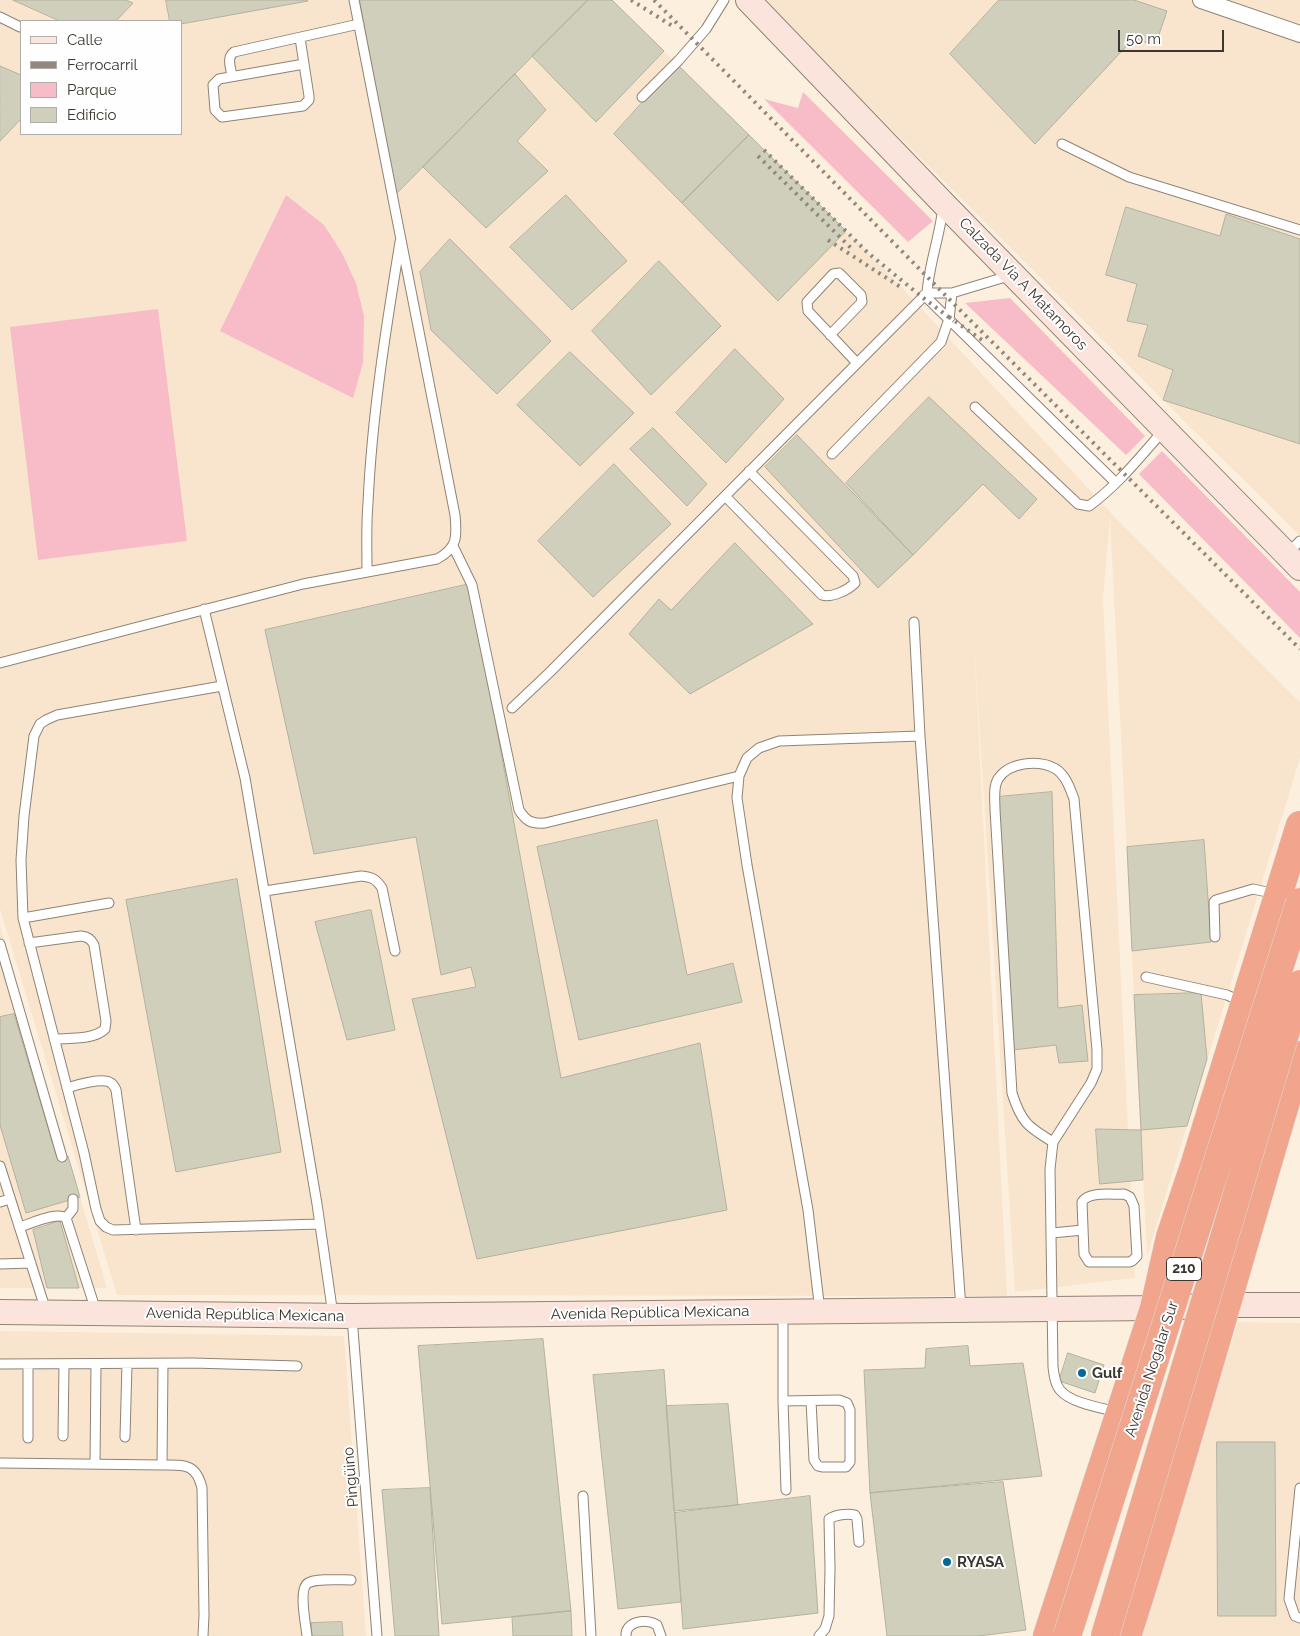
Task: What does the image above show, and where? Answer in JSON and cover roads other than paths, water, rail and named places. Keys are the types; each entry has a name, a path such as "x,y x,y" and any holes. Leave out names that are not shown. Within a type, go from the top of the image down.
{"highway":[{"path":"1047,1636 1154,1308 1170,1237 1244,1004 1289,898 1300,825"},
{"name":"Avenida Nogalar Sur","path":"1067,1636 1289,898"},
{"name":"Avenida Nogalar Sur","path":"1105,1636 1300,984"},
{"path":"1127,1636 1183,1456 1300,1056"},
{"path":"1194,1166 1203,1191 1217,1203 1226,1206 1245,1204 1258,1195"},
{"path":"1170,1237 1187,1275 1210,1294 1228,1305"},
{"path":"1154,1308 1186,1335 1196,1354 1204,1384"},
{"path":"1120,1413 1139,1412 1155,1418 1167,1426 1176,1437 1183,1456"}],"street":[{"name":"Calzada Vía A Matamoros","path":"748,0 944,204 1165,429 1296,554"},
{"path":"1201,0 1300,34"},
{"name":"Avenida República Mexicana","path":"0,1312 342,1316 1300,1305"}],"lane":[{"path":"0,663 302,584 437,559 446,554 453,546 456,534 455,514 354,0"},
{"path":"642,96 706,29 724,0"},
{"path":"0,17 20,27"},
{"path":"232,76 229,60 234,52 358,24"},
{"path":"300,38 309,96 309,100 304,106 222,117 215,110 213,85 219,79 304,64"},
{"path":"1062,144 1129,177 1300,230"},
{"path":"512,708 926,294 928,278 942,223 944,204"},
{"path":"367,572 368,504 373,438 383,344 401,236"},
{"path":"830,335 862,302 861,295 839,273 833,274 807,302 808,311 830,335 857,362"},
{"path":"926,294 952,293 1013,274"},
{"path":"832,454 941,342 948,319 952,293"},
{"path":"926,294 948,319 1116,483"},
{"path":"975,407 1078,504 1089,506 1116,483 1165,429"},
{"path":"724,496 822,595 832,596 852,587 855,583 854,576 749,471"},
{"path":"453,546 472,585 519,810 525,820 534,824 544,823 739,776"},
{"name":"Pingüino","path":"204,609 245,778 320,1224 342,1316 377,1636"},
{"path":"914,622 920,736 961,1310"},
{"path":"222,686 57,715 40,724 34,736 24,816 21,860 23,918 100,1221 114,1230 320,1224"},
{"path":"820,1311 808,1210 747,866 737,798 739,776 747,758 759,748 780,741 920,736"},
{"path":"1053,1142 1025,1123 1018,1112 1012,1093 995,810 997,780 1006,770 1015,766 1032,764 1044,765 1056,770 1068,782 1074,799 1097,1050 1096,1069 1091,1083 1053,1142 1050,1169 1053,1367 1059,1389 1066,1396 1120,1413"},
{"path":"264,891 361,876 371,877 382,888 395,951"},
{"path":"1215,937 1214,902 1216,900 1253,889 1289,898"},
{"path":"23,918 109,903"},
{"path":"29,943 81,936 92,940 94,945 106,1021 105,1028 101,1033 94,1035 54,1039"},
{"path":"0,944 3,968 62,1157"},
{"path":"1146,977 1228,995 1244,1004"},
{"path":"67,1088 106,1081 111,1083 116,1090 136,1230"},
{"path":"0,1166 46,1313"},
{"path":"1124,1194 1133,1201 1134,1206 1136,1256 1129,1262 1089,1262 1084,1254 1083,1230 1082,1202 1084,1199 1090,1196 1124,1194"},
{"path":"0,1202 10,1199"},
{"path":"66,1218 73,1210 73,1199"},
{"path":"19,1227 55,1216 62,1215 66,1218 96,1314"},
{"path":"1052,1233 1083,1230"},
{"path":"0,1264 30,1263"},
{"path":"784,1311 783,1401 786,1490"},
{"path":"0,1364 297,1366"},
{"path":"28,1364 28,1438"},
{"path":"63,1436 64,1364"},
{"path":"125,1437 127,1364"},
{"path":"162,1464 164,1364"},
{"path":"95,1464 96,1365"},
{"path":"783,1401 839,1400 844,1401 849,1406 850,1462 846,1466 822,1467 818,1466 814,1460 811,1401"},
{"path":"0,1463 162,1464 183,1465 193,1469 199,1477 202,1488 203,1636"},
{"path":"1300,1488 1289,1599 1295,1616 1300,1618"},
{"path":"582,1496 591,1636"},
{"path":"819,1636 825,1629 829,1616 829,1519 834,1516 855,1515 859,1542"},
{"path":"307,1636 303,1598 305,1586 315,1581 351,1580"},
{"path":"626,1636 629,1625 649,1622 657,1625 661,1636"}],"railway":[{"path":"631,0 674,27"},
{"path":"654,0 951,301 1300,649"},
{"path":"764,150 867,252 954,321"},
{"path":"758,156 854,251"},
{"path":"828,240 902,288"},
{"path":"949,317 982,340"}],"place":[{"name":"Gulf","path":"1082,1373"},
{"name":"RYASA","path":"947,1562"}]}
